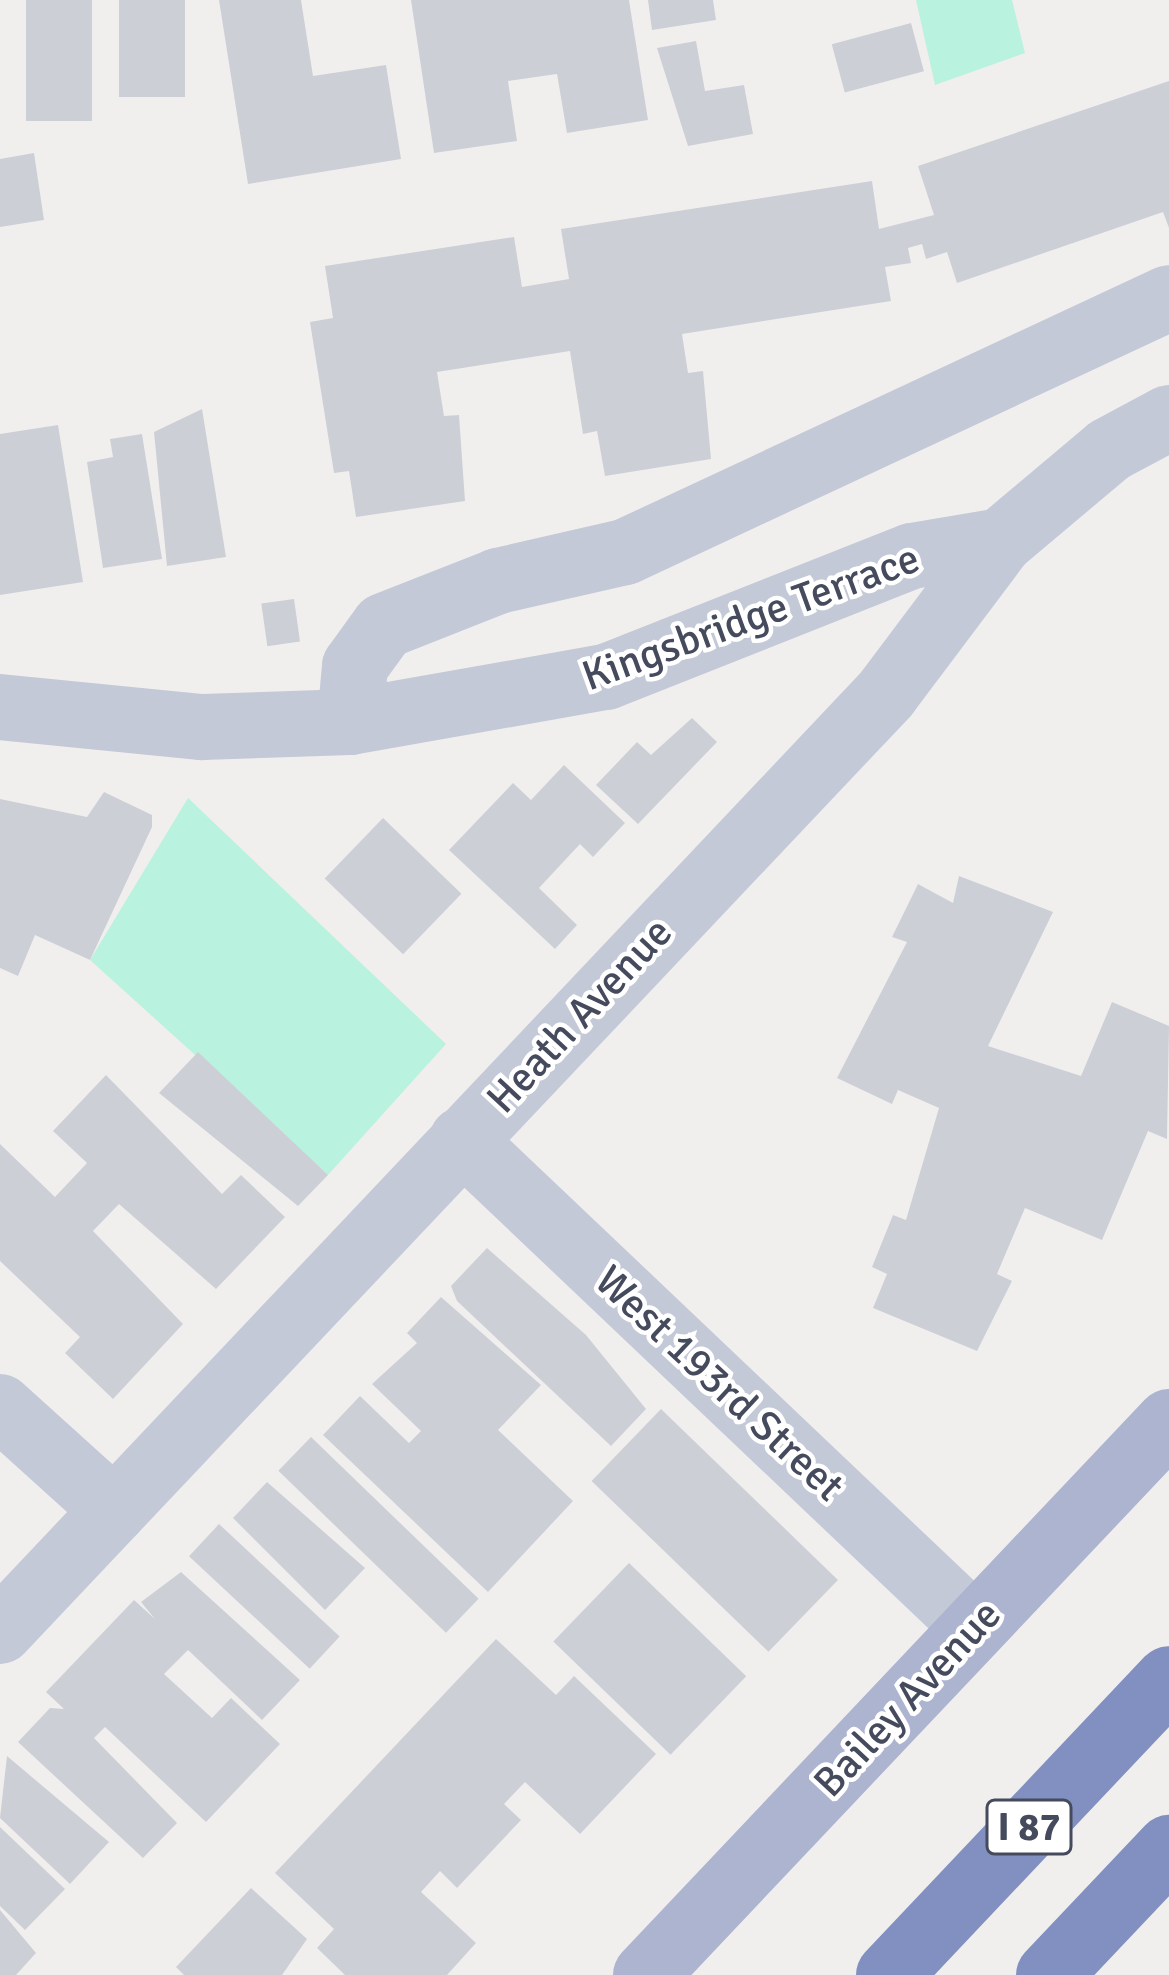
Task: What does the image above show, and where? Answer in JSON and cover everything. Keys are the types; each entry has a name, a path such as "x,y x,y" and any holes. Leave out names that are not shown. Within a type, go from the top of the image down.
{"highway":[{"name":"I 87","path":"889,1975 1169,1679"},
{"name":"I 87","path":"1049,1975 1169,1848"}],"main road":[{"name":"Bailey Avenue","path":"646,1975 1169,1422"}],"street":[{"path":"350,722 355,666 384,626 498,581 625,552 1169,298"},
{"name":"Heath Avenue","path":"0,1631 886,694 1001,541 1109,450 1169,418"},
{"name":"Kingsbridge Terrace","path":"0,707 202,727 350,722 606,677 912,556 1001,541"},
{"name":"West 193rd Street","path":"462,1140 975,1627"},
{"path":"0,1407 114,1510"}],"green space":[{"path":"916,0 1012,0 1025,53 935,85"},
{"path":"188,798 446,1044 328,1175 90,960"}],"building":[{"path":"26,0 92,0 92,121 26,121"},
{"path":"119,0 185,0 185,97 119,97"},
{"path":"219,0 301,0 313,76 386,65 401,159 248,184"},
{"path":"411,0 629,0 648,120 567,133 557,74 508,81 517,141 434,153"},
{"path":"648,0 713,0 716,20 652,30"},
{"path":"911,23 924,71 845,93 832,44"},
{"path":"696,41 705,91 744,85 753,134 688,146 657,48"},
{"path":"1169,81 1169,228 1163,212 957,283 947,252 926,259 922,244 908,248 911,263 885,267 891,301 682,334 688,373 703,371 711,459 605,476 597,431 583,434 570,351 437,372 444,416 459,415 465,501 356,517 349,471 334,473 310,322 333,318 325,266 514,237 522,287 569,279 561,229 872,181 879,229 934,215 918,166"},
{"path":"34,153 44,220 0,227 0,159"},
{"path":"202,409 226,557 167,566 154,432"},
{"path":"58,425 83,582 0,595 0,434"},
{"path":"142,434 162,559 103,568 87,462 113,457 110,439"},
{"path":"294,599 300,642 267,646 261,604"},
{"path":"692,718 717,742 638,824 596,785 637,742 651,755"},
{"path":"564,765 625,823 593,857 580,844 539,888 577,925 555,949 449,850 513,783 531,800"},
{"path":"104,792 152,815 152,827 90,960 35,935 18,976 0,968 0,799 87,817"},
{"path":"383,818 461,894 403,954 325,878"},
{"path":"959,876 1053,912 988,1046 1081,1076 1112,1002 1169,1026 1167,1139 1148,1131 1102,1240 1025,1208 997,1274 1012,1281 977,1351 873,1308 887,1274 872,1267 893,1215 906,1220 939,1108 898,1090 892,1104 837,1078 907,942 892,937 918,884 953,903"},
{"path":"198,1052 328,1175 298,1206 159,1093"},
{"path":"106,1075 222,1194 241,1175 285,1217 216,1289 119,1204 93,1231 183,1324 113,1399 65,1353 80,1337 0,1261 0,1144 55,1197 87,1163 53,1131"},
{"path":"487,1248 586,1335 646,1409 611,1446 457,1301 451,1286"},
{"path":"441,1297 541,1385 498,1430 573,1501 488,1592 323,1435 360,1396 409,1443 421,1431 372,1384 417,1343 407,1333"},
{"path":"661,1409 838,1580 768,1652 592,1481"},
{"path":"311,1437 479,1599 446,1633 278,1471"},
{"path":"267,1482 365,1568 325,1610 233,1518"},
{"path":"219,1524 340,1637 310,1669 189,1556"},
{"path":"629,1563 746,1676 671,1755 553,1641"},
{"path":"181,1572 300,1680 262,1720 188,1650 164,1674 212,1718 231,1698 280,1744 206,1822 105,1727 94,1738 177,1823 143,1858 18,1742 50,1708 64,1709 46,1692 134,1600 155,1619 141,1602"},
{"path":"496,1639 556,1695 574,1676 656,1754 580,1834 525,1782 504,1804 521,1820 457,1888 440,1871 421,1892 476,1943 447,1975 345,1975 317,1948 334,1929 275,1873"},
{"path":"7,1756 109,1842 70,1884 0,1818"},
{"path":"0,1827 65,1889 25,1930 0,1906"},
{"path":"251,1888 307,1939 282,1975 184,1975 176,1967"},
{"path":"0,1910 36,1953 16,1975 0,1975"}]}
